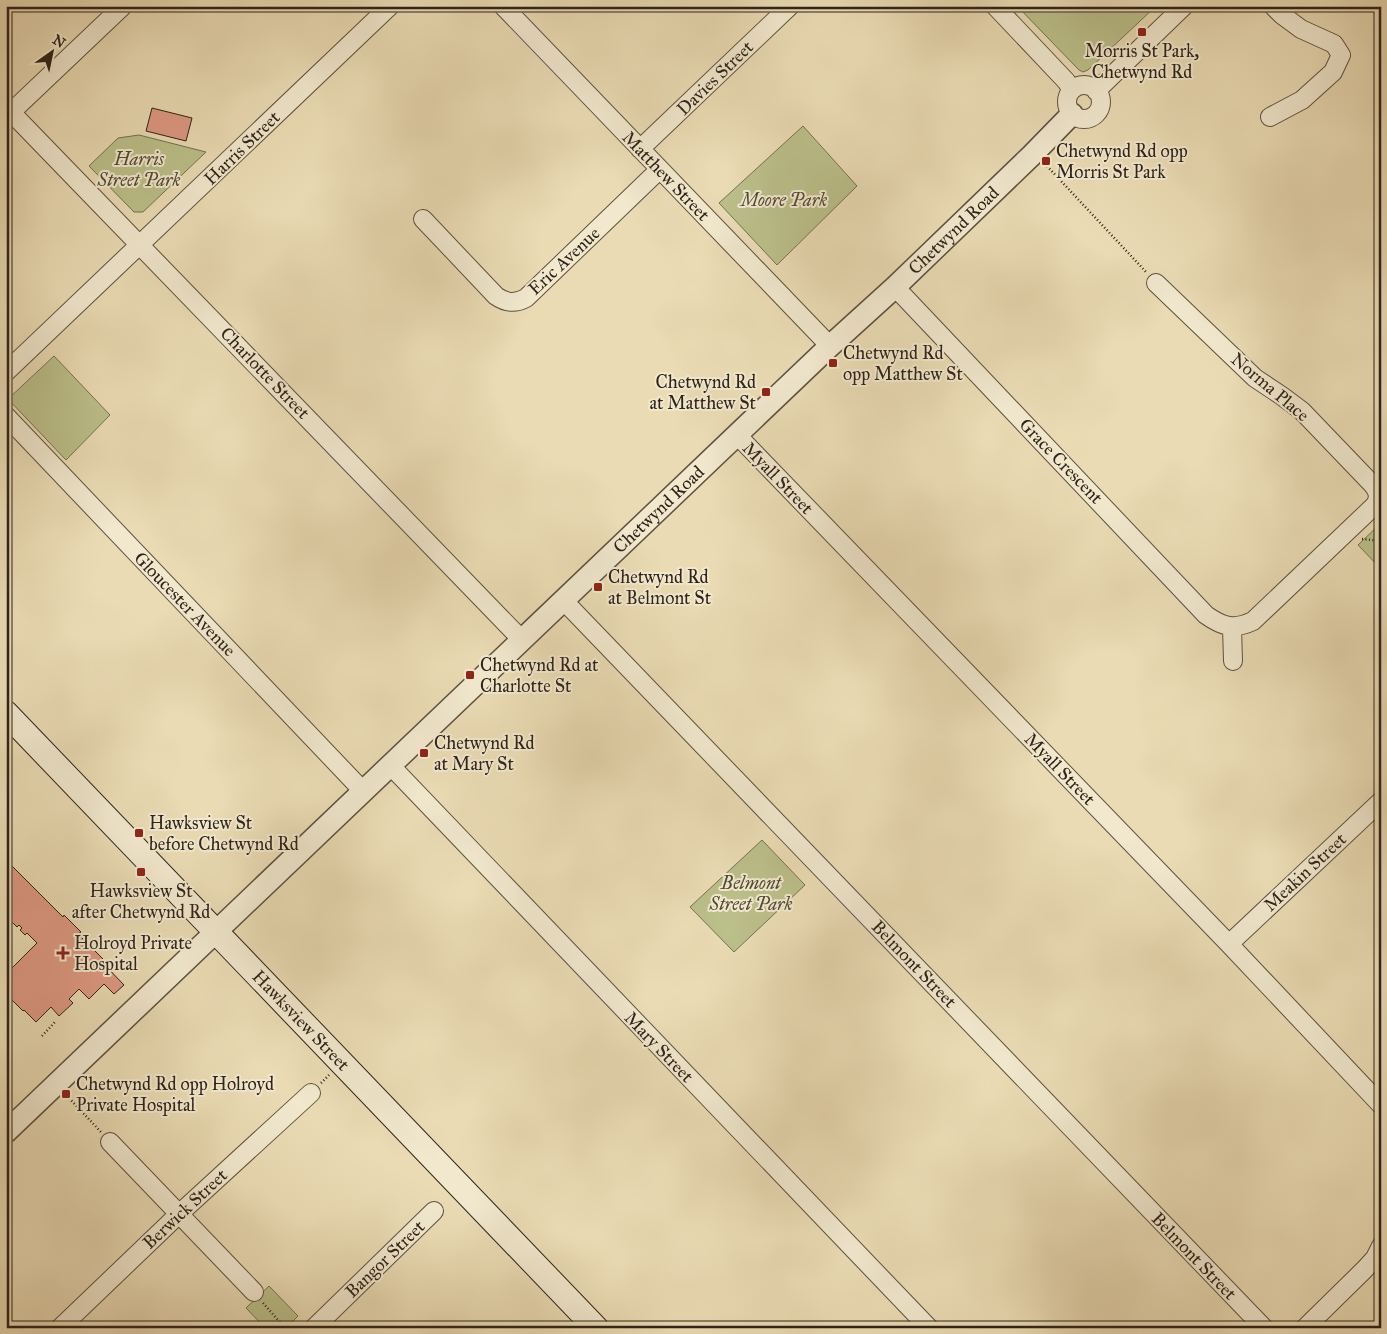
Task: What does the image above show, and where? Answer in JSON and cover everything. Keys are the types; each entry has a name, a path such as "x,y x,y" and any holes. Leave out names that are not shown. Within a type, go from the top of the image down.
{"main road":[{"name":"Hawksview Street","path":"6,713 596,1328"}],"street":[{"path":"8,112 123,6"},
{"name":"Harris Street","path":"6,372 390,6"},
{"name":"Matthew Street","path":"503,6 830,346"},
{"name":"Davies Street","path":"640,149 790,6"},
{"path":"995,6 1066,81 1072,90"},
{"path":"1096,91 1184,6"},
{"path":"1270,117 1308,96 1333,72 1341,56 1334,44 1301,29 1273,6"},
{"path":"1082,86 1096,91 1100,102 1100,108 1097,112 1087,119 1076,117 1072,114 1067,104 1072,90 1082,86"},
{"name":"Charlotte Street","path":"8,112 140,245 522,640"},
{"name":"Chetwynd Road","path":"6,1132 830,346 895,287 1072,114"},
{"name":"Eric Avenue","path":"423,219 496,296 506,302 517,302 526,298 659,170"},
{"name":"Norma Place","path":"1156,283 1255,378 1302,411 1377,490 1378,501 1375,505 1253,621 1243,626 1232,627"},
{"name":"Grace Crescent","path":"895,287 1206,615 1218,623 1232,627"},
{"name":"Gloucester Avenue","path":"6,416 363,791"},
{"name":"Myall Street","path":"737,435 1229,944 1381,1105"},
{"name":"Belmont Street","path":"564,600 1264,1328"},
{"path":"1232,627 1233,661"},
{"name":"Mary Street","path":"390,765 929,1328"},
{"name":"Meakin Street","path":"1229,944 1381,801"},
{"name":"Berwick Street","path":"60,1328 179,1214 311,1093"},
{"path":"110,1142 254,1292"},
{"name":"Bangor Street","path":"314,1328 434,1211"},
{"path":"1304,1328 1365,1269 1375,1258 1381,1246"}],"path":[{"path":"1047,166 1156,283"},
{"path":"1360,538 1381,541"},
{"path":"42,1036 55,1022"},
{"path":"69,1098 110,1142"},
{"path":"254,1292 285,1328"}],"green space":[{"path":"1017,6 1156,6 1088,70 1083,72"},
{"name":"Moore Park","path":"803,126 857,186 777,265 719,203"},
{"name":"Harris Street Park","path":"139,135 206,152 143,212 134,212 89,166 118,138"},
{"path":"54,356 110,415 66,460 8,399"},
{"path":"1381,523 1381,569 1358,545"},
{"name":"Belmont Street Park","path":"762,840 805,885 734,952 690,907"},
{"path":"269,1286 298,1316 286,1328 265,1328 246,1308"}],"building":[{"path":"152,108 192,118 186,141 146,131"},
{"name":"Holroyd Private Hospital","path":"6,857 11,862 9,863 63,917 64,915 81,932 78,934 104,960 102,962 124,985 114,994 104,984 89,999 79,989 69,999 73,1003 59,1016 51,1007 36,1022 6,994 6,984 10,981 6,974 37,943 27,933 25,935 20,930 22,928 19,925 17,927 8,918 6,920"}],"place":[{"name":"Morris St Park, Chetwynd Rd","path":"1142,32"},
{"name":"Chetwynd Rd opp Morris St Park","path":"1046,161"},
{"name":"Chetwynd Rd opp Matthew St","path":"833,363"},
{"name":"Chetwynd Rd at Matthew St","path":"766,392"},
{"name":"Chetwynd Rd at Belmont St","path":"598,587"},
{"name":"Chetwynd Rd at Charlotte St","path":"470,675"},
{"name":"Chetwynd Rd at Mary St","path":"424,753"},
{"name":"Hawksview St before Chetwynd Rd","path":"139,833"},
{"name":"Hawksview St after Chetwynd Rd","path":"141,872"},
{"name":"Holroyd Private Hospital","path":"63,953"},
{"name":"Chetwynd Rd opp Holroyd Private Hospital","path":"66,1094"}]}
